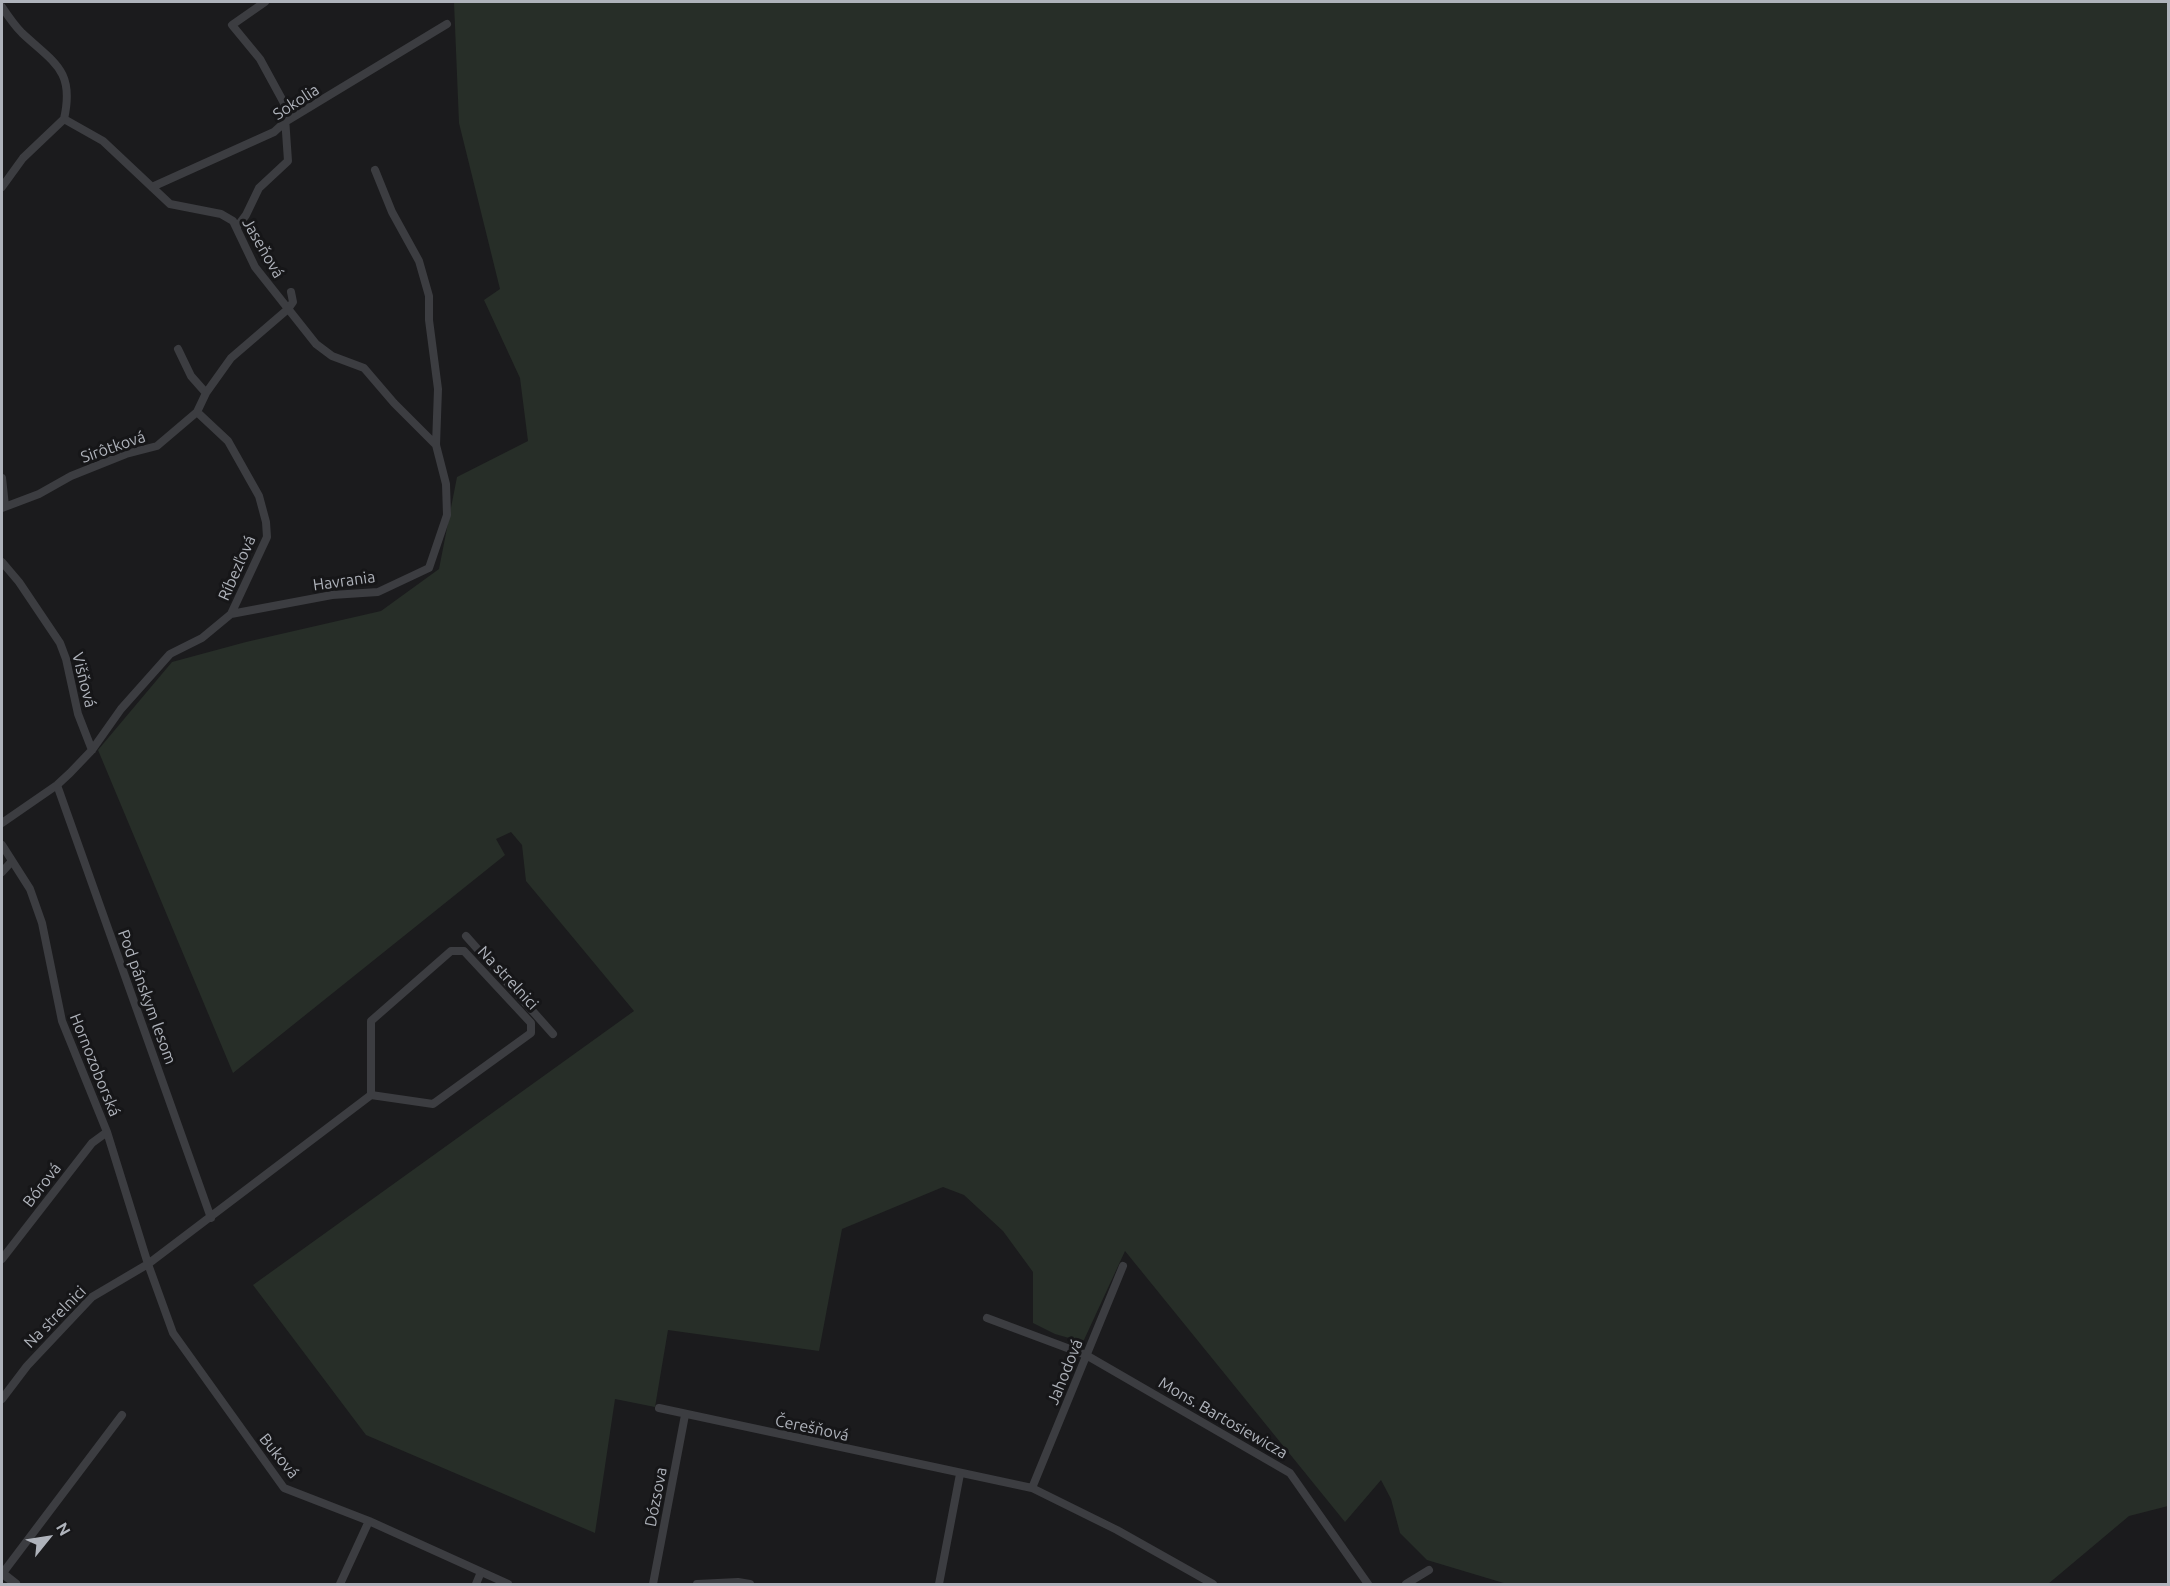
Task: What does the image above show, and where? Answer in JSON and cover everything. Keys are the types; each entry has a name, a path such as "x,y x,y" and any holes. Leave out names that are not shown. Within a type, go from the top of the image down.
{"street":[{"path":"237,227 259,188 288,161 284,103 264,68 232,25 265,2"},
{"path":"2,7 20,30 53,60 68,91 64,119 23,158 2,187"},
{"name":"Sokolia","path":"152,187 274,132 285,122 447,24"},
{"name":"Jaseňová","path":"64,119 103,141 170,204 221,214 233,221 255,267 316,344 332,356 364,368 394,403 436,445"},
{"name":"Havrania","path":"2,823 57,785 92,750 121,709 170,654 202,638 231,614 332,595 378,592 429,568 447,515 446,484 436,445 438,388 429,320 429,296 419,261 392,212 375,170"},
{"path":"288,309 293,302 291,292"},
{"name":"Sirôtková","path":"3,507 39,494 71,476 126,454 157,446 197,412 206,393 231,358 288,309"},
{"path":"178,349 191,376 206,393"},
{"name":"Ríbezľová","path":"197,412 228,441 259,496 266,522 267,537 231,614"},
{"path":"2,478 3,507"},
{"name":"Višňová","path":"2,562 19,582 60,643 66,658 78,714 92,750"},
{"name":"Pod pánskym lesom","path":"57,785 211,1218"},
{"name":"Hornozoborská","path":"2,845 30,889 42,923 62,1021 107,1132 148,1264"},
{"path":"2,872 12,861"},
{"path":"466,936 553,1034"},
{"name":"Na strelnici","path":"2,1399 27,1366 92,1297 148,1264 371,1095 433,1104 531,1033 531,1023 464,951 451,951 371,1022 371,1095"},
{"path":"482,970 490,963"},
{"path":"516,1006 523,1000"},
{"name":"Bórová","path":"2,1259 92,1143 107,1132"},
{"name":"Buková","path":"148,1264 173,1334 284,1488 369,1521 508,1584"},
{"name":"Jahodová","path":"1032,1488 1123,1266"},
{"name":"Mons. Bartosiewicza","path":"987,1318 1086,1355 1290,1473 1368,1584"},
{"name":"Čerešňová","path":"659,1408 1032,1488 1117,1530 1213,1584"},
{"path":"14,1584 2,1574 122,1415"},
{"name":"Dózsova","path":"653,1584 685,1415"},
{"path":"939,1584 960,1474"},
{"path":"340,1584 369,1521"},
{"path":"1406,1584 1429,1570"},
{"path":"476,1584 481,1572"},
{"path":"697,1584 738,1582 750,1584"}],"shaded area":[{"path":"454,2 2168,2 2168,1506 2129,1516 2048,1584 1507,1584 1427,1560 1400,1533 1391,1499 1381,1480 1345,1522 1125,1251 1083,1342 1055,1334 1033,1323 1033,1272 1003,1231 964,1195 943,1187 842,1229 819,1351 668,1330 655,1407 615,1399 595,1533 366,1435 253,1285 634,1011 526,881 522,845 511,832 496,839 505,855 233,1073 98,750 172,662 246,642 381,611 439,569 457,477 528,441 520,378 484,300 500,289 459,123"}]}
